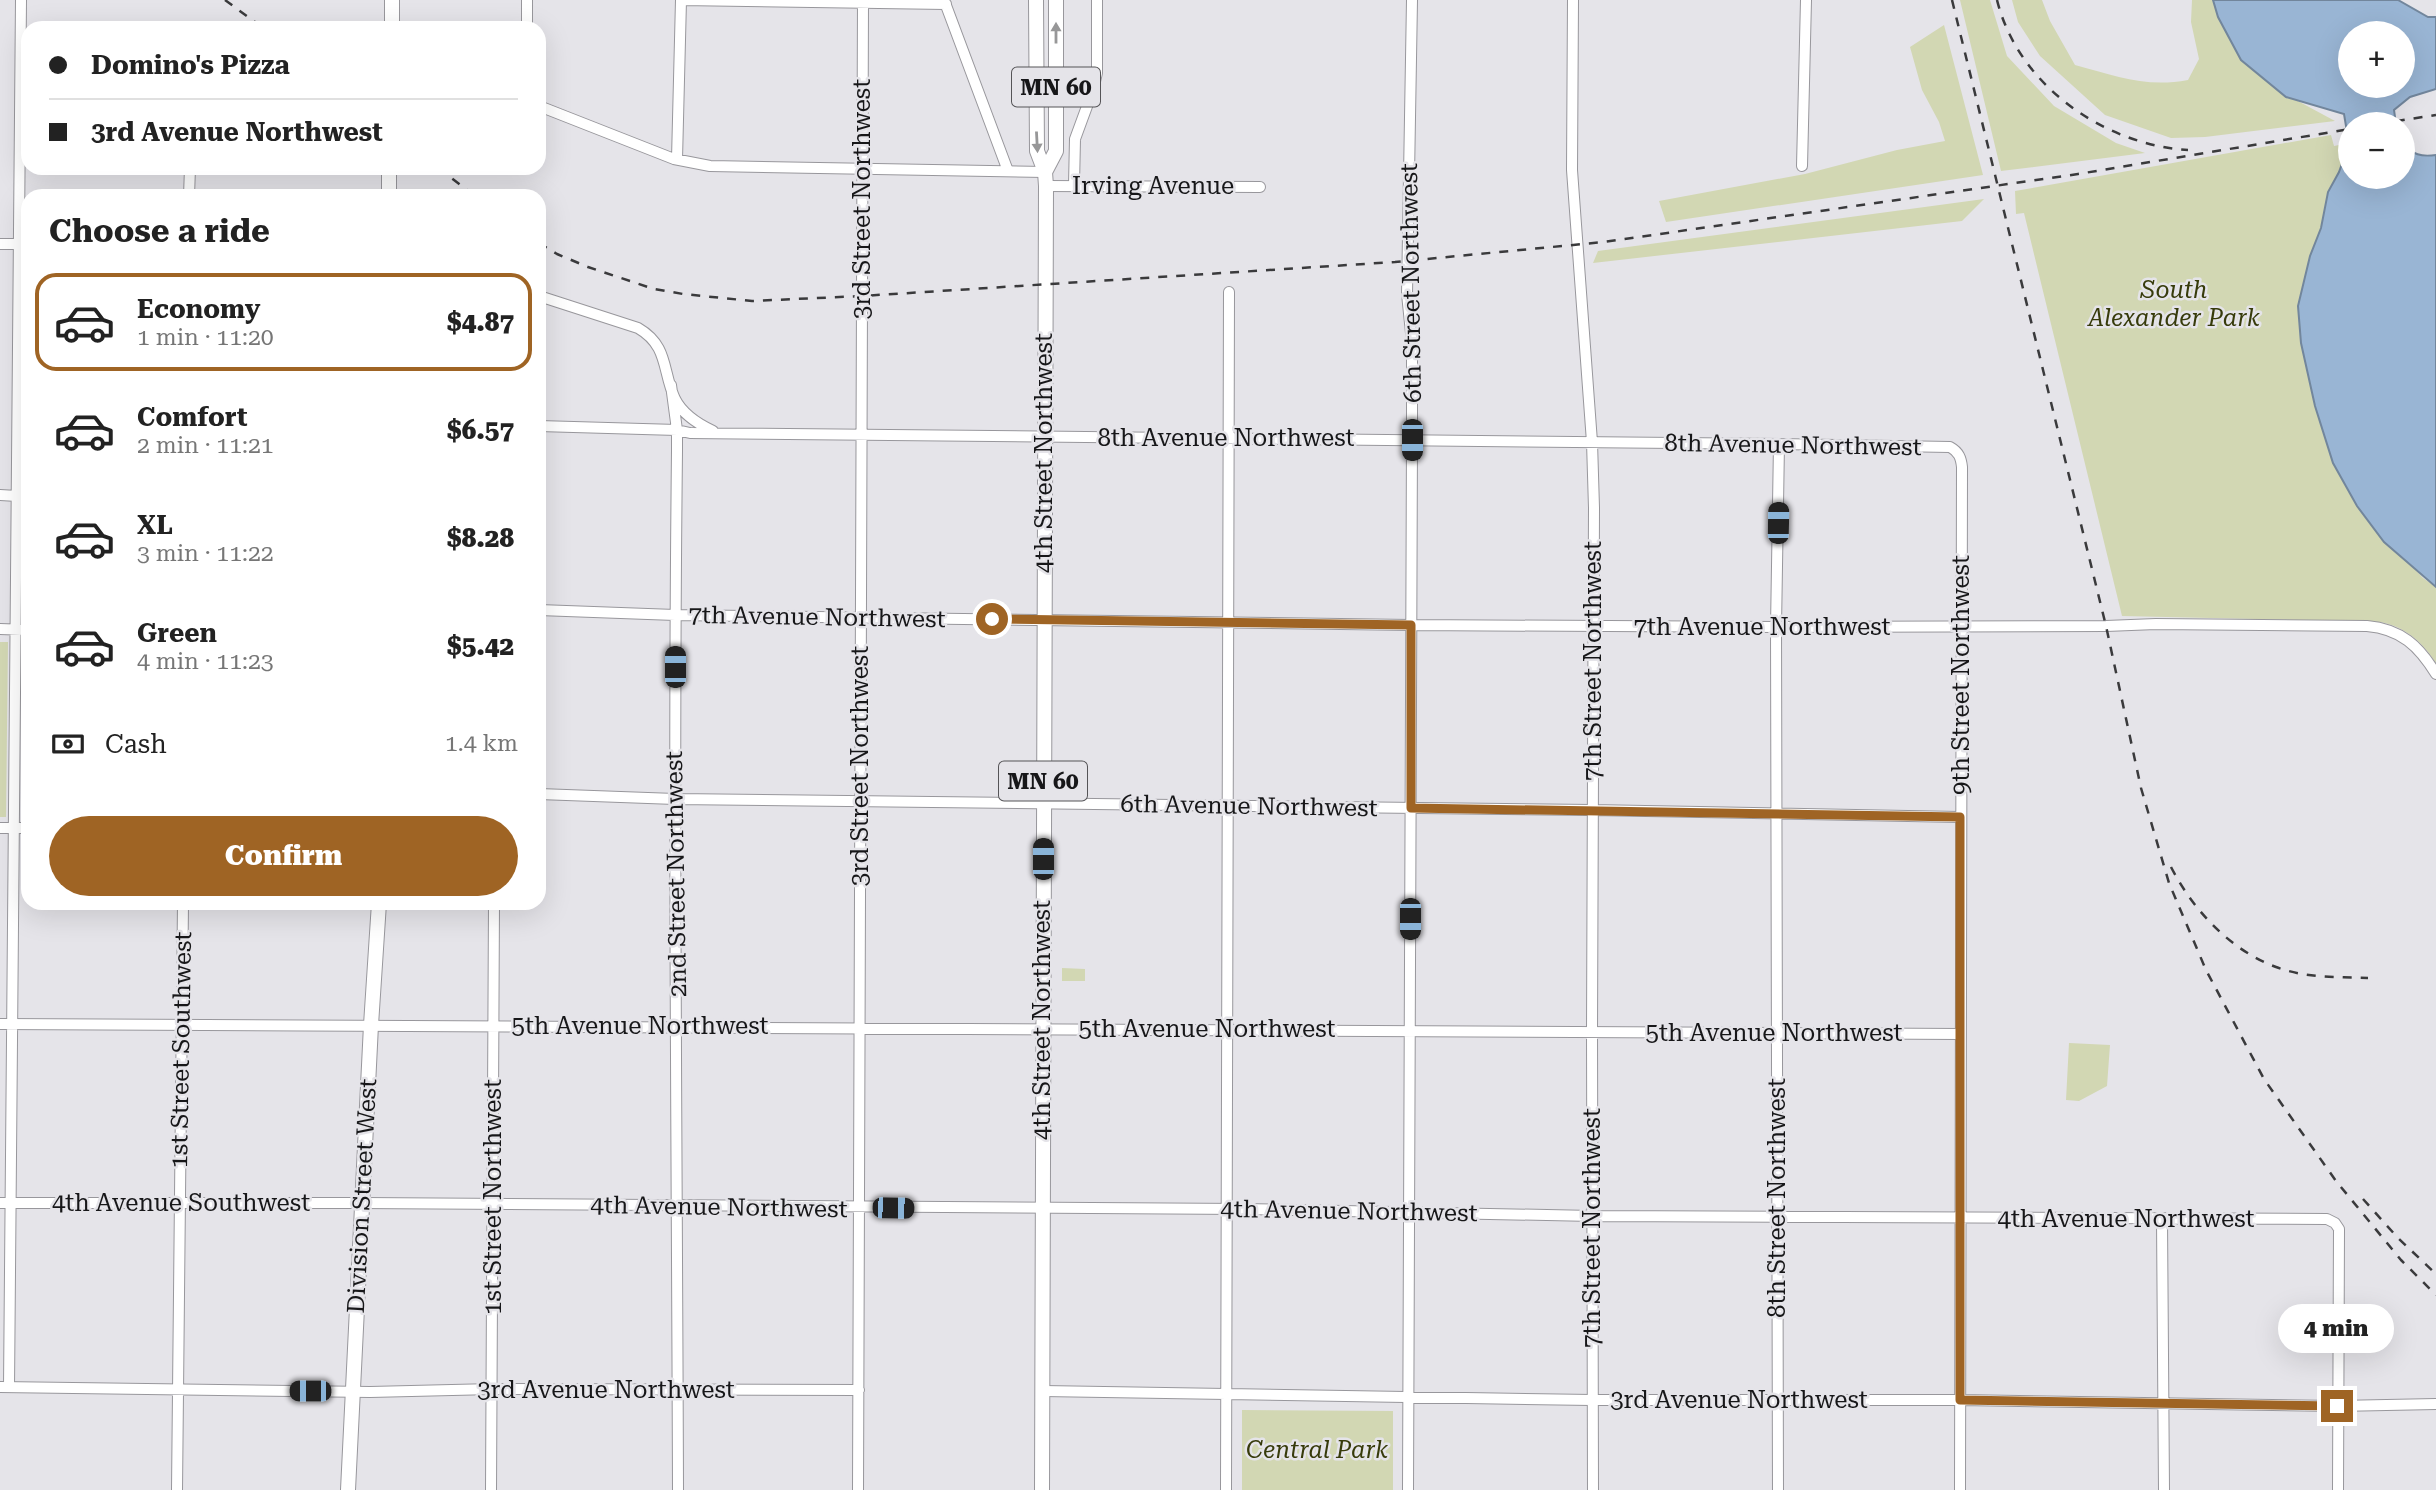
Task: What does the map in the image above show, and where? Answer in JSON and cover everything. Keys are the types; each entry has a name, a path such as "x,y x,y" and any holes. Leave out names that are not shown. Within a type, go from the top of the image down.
{"main road":[{"path":"392,0 392,21"},
{"name":"MN 60","path":"1036,0 1037,151 1045,179"},
{"name":"MN 60","path":"1045,179 1056,151 1056,0"},
{"name":"4th Street Northwest","path":"1042,1490 1045,179"},
{"name":"Division Street West","path":"348,1490 379,910"}],"street":[{"path":"21,0 21,21"},
{"path":"527,0 527,21"},
{"path":"677,159 681,0 945,2 1008,172"},
{"path":"1074,185 1075,139 1097,73 1097,0"},
{"name":"6th Street Northwest","path":"1408,1490 1412,343 1407,294 1412,0"},
{"name":"7th Street Northwest","path":"1573,0 1572,170 1592,442 1594,508 1593,1490"},
{"path":"1802,166 1806,0"},
{"name":"3rd Street Northwest","path":"858,1490 863,2"},
{"name":"Irving Avenue","path":"546,109 677,159 710,166 1008,172 1074,185 1260,187"},
{"path":"0,244 21,244"},
{"path":"1226,1490 1228,292"},
{"path":"546,298 648,333 662,352 675,399 685,413 699,425 717,433"},
{"path":"4,1387 5,1203 13,1024 16,496 21,316"},
{"name":"2nd Street Northwest","path":"671,385 677,430 674,799 677,1490"},
{"name":"8th Avenue Northwest","path":"546,426 677,430 690,433 1779,444 1950,447 1956,450"},
{"name":"8th Street Northwest","path":"1778,1490 1776,627 1779,444"},
{"name":"9th Street Northwest","path":"1956,450 1962,467 1960,1490"},
{"path":"0,495 16,496"},
{"name":"7th Avenue Northwest","path":"546,610 675,615 1594,627 2155,624 2367,626 2389,629 2406,638 2428,660 2436,674"},
{"path":"0,629 21,629"},
{"name":"6th Avenue Northwest","path":"546,794 674,799 1960,817"},
{"path":"0,828 21,828"},
{"name":"1st Street Southwest","path":"177,1490 183,910"},
{"name":"1st Street Northwest","path":"491,1490 494,910"},
{"name":"5th Avenue Northwest","path":"0,1024 1960,1034"},
{"name":"4th Avenue Southwest","path":"5,1203 362,1203"},
{"name":"4th Avenue Northwest","path":"362,1203 1228,1209 1593,1216 2327,1219 2339,1229 2337,1406"},
{"path":"2162,1220 2164,1490"},
{"name":"3rd Avenue Northwest","path":"4,1387 353,1392 493,1389 859,1390"},
{"name":"3rd Avenue Northwest","path":"1042,1391 1592,1400 1960,1400 2337,1406 2436,1404"},
{"path":"2337,1406 2338,1490"}],"green space":[{"path":"1960,0 1990,0 2007,56 2054,106 2116,143 2145,153 2001,171"},
{"path":"2012,0 2042,0 2050,21 2075,65 2131,80 2158,83 2188,80 2199,59 2191,22 2192,0 2216,0 2218,17 2241,60 2296,100 2335,121 2205,137 2171,138 2105,115 2040,56 2018,22"},
{"path":"1944,25 1983,175 1666,222 1659,201 1805,174 1897,150 1945,141 1939,122 1922,90 1910,47"},
{"name":"South Alexander Park","path":"2331,135 2334,146 2338,145 2338,174 2328,192 2321,228 2310,256 2301,343 2315,406 2333,463 2357,506 2423,578 2436,587 2436,663 2412,636 2380,622 2122,616 2024,213 2016,214 2015,191"},
{"path":"1984,199 1962,221 1593,263 1598,251"},
{"path":"0,642 8,642 6,817 0,817"},
{"path":"1062,968 1085,969 1085,981 1062,981"},
{"path":"2069,1043 2110,1045 2107,1086 2079,1101 2066,1100"},
{"name":"Central Park","path":"1242,1410 1393,1411 1393,1490 1242,1490"}],"water":[{"path":"2213,0 2398,0 2428,17 2436,17 2436,89 2415,95 2415,21 2338,21 2338,98 2409,98 2394,112 2338,112 2286,97 2241,60 2218,17"},
{"path":"2415,152 2426,156 2436,155 2436,587 2384,542 2357,506 2333,463 2315,406 2301,343 2298,306 2310,256 2321,228 2328,192 2338,174 2338,189 2415,189"}],"railway":[{"path":"225,0 254,21"},
{"path":"1952,0 2106,626 2141,788 2169,883 2206,970 2264,1079 2336,1181 2401,1260 2436,1295"},
{"path":"1997,0 2008,31 2024,59 2069,105 2096,123 2126,136 2157,146 2188,150"},
{"path":"2415,118 2436,115"},
{"path":"546,247 588,267 654,289 752,301 1395,262 1604,242 2078,174 2338,131"},
{"path":"447,175 466,189"},
{"path":"2171,867 2190,898 2214,927 2259,960 2298,973 2368,978"},
{"path":"2363,1199 2398,1238 2436,1274"}],"route":[{"path":"992,619 1411,625 1411,808 1960,817 1960,1400 2337,1406"}]}
